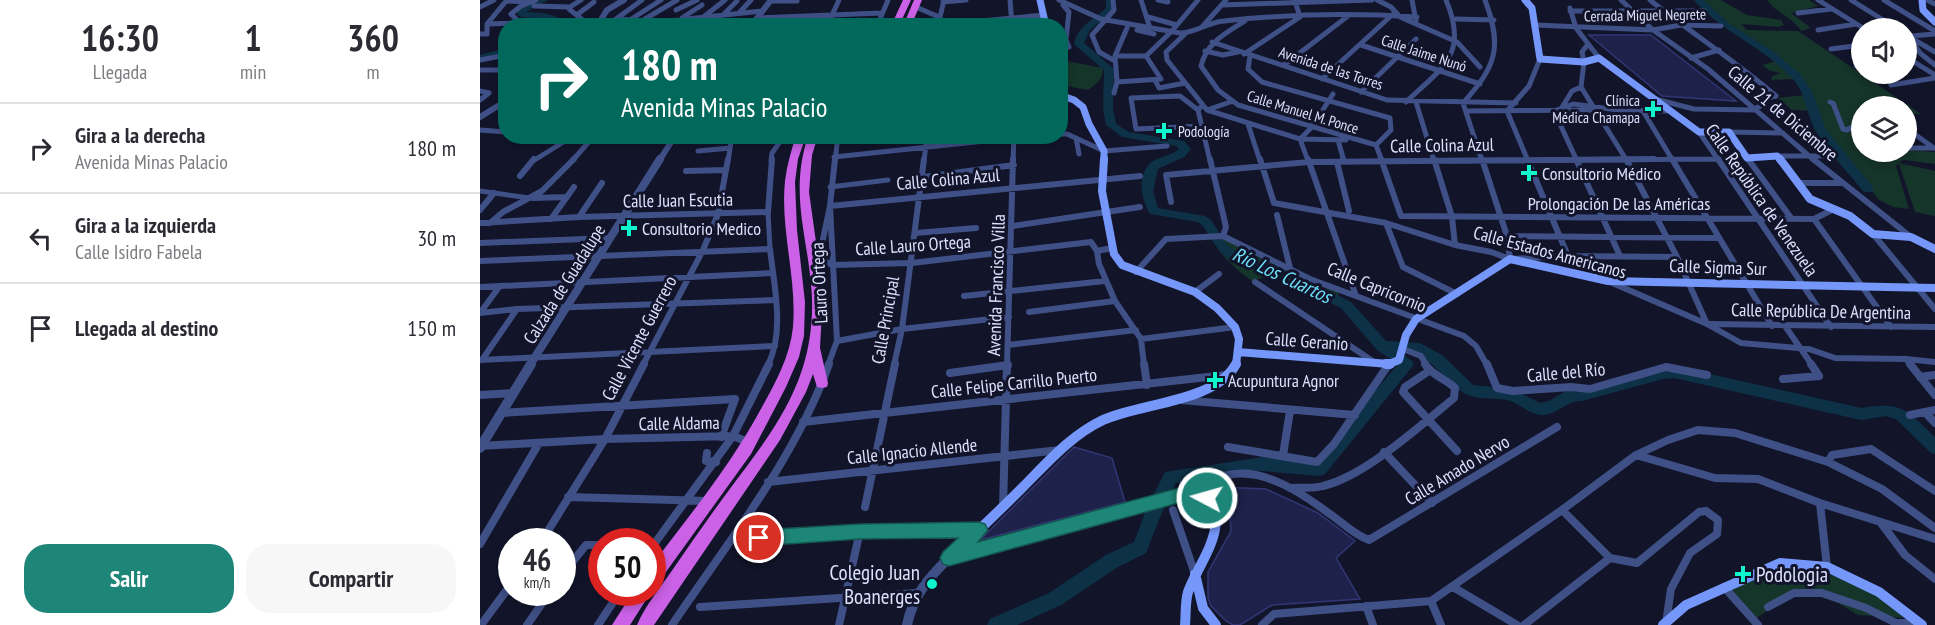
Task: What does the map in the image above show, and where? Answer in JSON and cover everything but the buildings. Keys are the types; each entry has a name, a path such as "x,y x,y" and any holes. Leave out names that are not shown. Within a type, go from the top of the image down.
{"highway":[{"path":"899,18 907,0"},
{"path":"910,18 917,3"},
{"path":"666,551 699,514 747,448 784,381 796,346 800,291 789,200 792,163 798,144"},
{"path":"643,625 775,438 803,382 814,349 818,285 802,194 811,144"},
{"path":"814,349 822,383"},
{"path":"699,514 673,554 676,560 685,559 719,516"},
{"path":"622,625 635,606"},
{"path":"643,625 655,606"}],"main road":[{"path":"1040,0 1045,18"},
{"path":"1525,0 1532,8 1540,59 1584,62 1599,58"},
{"path":"1922,1 1921,7 1935,22"},
{"name":"Calle República de Venezuela","path":"1599,58 1699,132"},
{"path":"949,558 1004,507 1060,450 1087,429 1105,419 1194,394 1218,383 1236,366 1239,339 1234,327 1216,308 1195,292 1122,265 1112,248 1106,213 1102,180 1104,151 1089,124 1083,107 1068,98"},
{"path":"1699,132 1729,132 1747,158 1777,156 1810,199 1850,216 1873,234 1911,237 1935,249"},
{"path":"1394,362 1403,349 1406,335 1416,319 1510,259"},
{"name":"Calle Estados Americanos","path":"1510,259 1608,281"},
{"name":"Calle Sigma Sur","path":"1608,281 1935,288"},
{"name":"Calle Geranio","path":"1238,352 1394,362"},
{"path":"949,558 1194,491 1212,502 1217,514 1217,526 1187,595 1185,625"},
{"path":"1664,624 1686,605 1724,586 1780,563 1827,567 1879,592 1920,624"},
{"path":"1195,574 1203,608 1216,625"}],"street":[{"path":"480,7 494,0"},
{"path":"483,35 487,24 506,0 570,7 581,0"},
{"path":"515,18 511,14 537,0"},
{"path":"602,18 607,10 624,0"},
{"path":"616,18 642,0"},
{"path":"633,18 661,0"},
{"path":"647,18 677,0"},
{"path":"679,10 697,0"},
{"path":"701,18 725,0"},
{"path":"739,13 751,0"},
{"path":"830,18 839,0"},
{"path":"880,18 888,0"},
{"path":"939,18 943,1 966,0"},
{"path":"1010,0 1012,18 1044,15"},
{"path":"1113,0 1114,10 1092,35 1093,45 1099,54 1115,58 1146,56 1172,32 1198,0"},
{"path":"1141,0 1150,28"},
{"path":"1158,0 1168,2"},
{"path":"1202,27 1226,0"},
{"path":"1222,5 1372,0"},
{"path":"1377,0 1391,7 1400,17"},
{"path":"1412,0 1416,20"},
{"path":"1406,102 1450,59 1457,42 1456,19 1446,0"},
{"path":"1485,0 1494,20 1496,55 1492,67 1463,103 1507,236 1510,259 1568,256 1677,257"},
{"name":"Calle 21 de Diciembre","path":"1621,0 1653,30 1691,57 1809,156 1911,237"},
{"path":"1650,0 1662,11 1742,66 1776,96 1758,100 1761,106 1755,109 1694,109 1656,99"},
{"path":"1818,0 1851,21"},
{"path":"1851,0 1880,18"},
{"path":"1884,0 1935,33"},
{"path":"723,15 737,1"},
{"path":"756,18 770,1 797,1"},
{"path":"1062,1 1092,17 1186,33"},
{"path":"1062,1 1069,12 1068,21"},
{"path":"1340,1 1342,11"},
{"path":"1922,1 1935,4"},
{"path":"1295,2 1300,17"},
{"path":"578,14 594,3"},
{"path":"917,3 934,18"},
{"path":"683,18 702,5"},
{"path":"570,7 569,9 578,14 580,18"},
{"path":"1671,8 1681,11"},
{"path":"1798,13 1831,9"},
{"path":"1599,58 1576,28 1570,10 1705,11"},
{"path":"701,18 762,11"},
{"path":"756,18 882,13"},
{"path":"1322,79 1392,15"},
{"path":"1136,272 1166,239 1221,236 1226,227 1202,126 1203,108 1167,60 1166,52 1186,33 1220,21 1392,15 1416,20 1457,42 1480,67"},
{"path":"1284,65 1348,16"},
{"path":"1911,17 1928,16"},
{"path":"1148,17 1177,26"},
{"path":"1300,17 1247,55 1248,69 1262,82 1390,118 1391,130 1376,145 1383,162"},
{"path":"1238,52 1223,55 1205,51 1212,42 1247,19"},
{"path":"1456,19 1494,20"},
{"path":"1105,20 1154,34"},
{"path":"487,24 498,23"},
{"name":"Cerrada Miguel Negrete","path":"1535,25 1653,30 1682,25 1721,26"},
{"path":"1818,30 1851,25"},
{"path":"1114,93 1117,82 1115,58 1127,28"},
{"path":"1917,35 1935,33"},
{"path":"1361,92 1416,39"},
{"name":"Avenida de las Torres","path":"1212,42 1387,100 1516,103"},
{"path":"1917,42 1935,52"},
{"path":"1588,44 1582,52 1584,62 1581,87 1626,159 1677,257 1707,324"},
{"name":"Calle Jaime Nunó","path":"1361,45 1480,84"},
{"path":"1831,49 1851,46"},
{"path":"1917,49 1935,65"},
{"name":"Calle 21 de Diciembre","path":"1691,57 1719,50"},
{"name":"Calle Manuel M. Ponce","path":"1205,51 1201,66 1218,90 1238,105 1376,145"},
{"path":"1117,82 1161,79 1146,56"},
{"path":"480,60 498,57"},
{"path":"1507,111 1529,86 1540,59"},
{"path":"1917,65 1935,76"},
{"path":"480,70 498,70"},
{"path":"1891,85 1935,76"},
{"path":"1155,80 1159,88 1185,83"},
{"path":"1562,109 1572,91 1581,87"},
{"path":"480,91 489,93 480,100"},
{"path":"1300,139 1312,127 1333,94"},
{"path":"1202,126 1136,129 1131,98 1180,96 1203,108 1300,139 1355,140"},
{"path":"1203,108 1233,101"},
{"path":"1416,102 1452,217 1455,245"},
{"path":"1830,102 1833,103 1843,129 1851,128"},
{"path":"1554,111 1573,104 1643,111 1671,111"},
{"path":"480,117 498,106"},
{"path":"1466,111 1554,111 1594,107"},
{"path":"1507,111 1568,256"},
{"path":"1554,111 1613,236 1620,256"},
{"path":"1643,111 1772,326"},
{"path":"1248,124 1261,165"},
{"path":"480,130 498,131"},
{"name":"Calle República de Venezuela","path":"1699,132 1759,217 1831,327"},
{"path":"1729,132 1783,133"},
{"path":"1068,134 1104,151 1167,146"},
{"path":"1917,136 1935,148"},
{"path":"1076,138 1079,154"},
{"path":"1300,139 1356,296"},
{"path":"1338,140 1350,211"},
{"path":"520,176 542,152 558,144"},
{"path":"490,223 501,210 531,198 555,181 587,144"},
{"name":"Calzada de Guadalupe","path":"480,447 565,308 670,144"},
{"name":"Calle Vicente Guerrero","path":"549,528 605,439 703,250 718,214 731,144"},
{"path":"666,529 733,436 775,346 776,300 768,212 772,153 778,144"},
{"name":"Lauro Ortega","path":"672,625 768,482 803,422 822,383 837,341 830,206 830,187 836,144"},
{"name":"Calle Principal","path":"865,507 902,329 926,144"},
{"path":"834,157 953,144"},
{"name":"Avenida Francisco Villa","path":"1004,507 1015,144"},
{"path":"698,150 730,148"},
{"path":"1917,148 1935,148"},
{"path":"1777,156 1830,156"},
{"path":"1747,158 1791,218"},
{"name":"Calle Colina Azul","path":"1171,202 1166,174 1261,165 1482,159 1719,159"},
{"name":"Prolongación De las Américas","path":"1383,162 1401,216 1814,219 1834,209"},
{"path":"923,177 1014,165"},
{"name":"Calle Estados Americanos","path":"1261,165 1275,204 1386,223 1455,245 1491,252 1510,259"},
{"path":"686,171 726,170"},
{"name":"Calle Colina Azul","path":"830,206 1140,176"},
{"path":"830,187 888,180"},
{"path":"579,217 602,183"},
{"path":"1798,183 1843,183"},
{"path":"551,219 574,187"},
{"path":"480,191 531,198 567,197"},
{"path":"480,210 494,193"},
{"path":"830,206 819,258 832,265"},
{"path":"1013,226 1140,207"},
{"name":"Calle Juan Escutia","path":"480,224 579,217 768,212"},
{"path":"1277,215 1290,268"},
{"path":"1814,219 1891,327"},
{"path":"1386,223 1403,267 1458,294"},
{"path":"916,233 976,228"},
{"path":"1873,234 1935,309"},
{"name":"Calle Capricornio","path":"1221,236 1356,296 1473,342 1480,350 1497,388"},
{"path":"1507,236 1719,238"},
{"path":"480,243 611,238"},
{"name":"Calle Lauro Ortega","path":"832,265 912,263 1091,242 1096,251"},
{"path":"1112,248 1096,251 1105,281 1115,301 1141,339 1147,385"},
{"path":"480,261 770,249"},
{"path":"480,287 584,280 773,273"},
{"path":"1195,292 1219,274"},
{"path":"964,296 1105,281"},
{"name":"Calle Estados Americanos","path":"1608,281 1707,324 1741,344 1818,352 1835,358 1906,359 1935,362"},
{"path":"1255,282 1374,362"},
{"path":"480,313 499,287"},
{"path":"480,313 517,309 676,302 776,300"},
{"path":"1029,312 1115,301"},
{"path":"481,360 517,309"},
{"path":"837,341 902,329 1009,317"},
{"name":"Calle República De Argentina","path":"1707,324 1935,327"},
{"path":"1783,379 1819,376 1785,326"},
{"path":"1141,339 1234,327"},
{"path":"1008,345 1136,330"},
{"path":"481,360 775,346"},
{"path":"1194,491 1219,478 1240,474 1265,478 1290,488 1324,486 1347,476 1384,452 1454,398 1455,388 1448,381 1429,371 1421,356 1403,349"},
{"path":"1906,359 1935,395"},
{"path":"1228,447 1283,454 1317,462 1325,457 1394,362"},
{"path":"950,373 1008,365"},
{"name":"Calle del Río","path":"1497,388 1513,391 1571,387 1590,389 1666,367 1707,375"},
{"path":"1429,371 1405,387 1403,392 1405,398 1457,451"},
{"name":"Calle Felipe Carrillo Puerto","path":"803,422 1229,374"},
{"path":"1920,377 1935,375"},
{"path":"480,395 514,393"},
{"path":"501,413 735,399 721,437"},
{"path":"1176,399 1290,411 1355,415"},
{"path":"1910,415 1935,410"},
{"path":"1283,454 1290,411"},
{"path":"1925,412 1935,423"},
{"name":"Calle Amado Nervo","path":"1290,488 1358,536 1374,539 1557,428"},
{"path":"1262,625 1274,614 1431,601 1562,510 1636,455 1668,440 1698,430 1735,433 1828,462 1882,489 1935,528"},
{"name":"Calle Aldama","path":"480,447 605,439 733,436 743,440 747,448"},
{"path":"480,544 539,443"},
{"path":"1828,462 1832,455 1871,449 1935,491"},
{"name":"Calle Ignacio Allende","path":"768,482 1060,450"},
{"path":"1384,452 1431,503"},
{"path":"707,453 706,461 716,462"},
{"path":"1636,455 1715,478 1758,479 1881,524 1935,539"},
{"path":"568,497 709,501"},
{"path":"1820,503 1827,567"},
{"path":"1173,510 1195,574"},
{"path":"1562,510 1610,558 1637,563 1699,512 1706,511 1718,520 1717,534 1690,553 1671,589 1664,624"},
{"path":"1881,524 1905,555 1935,579"},
{"path":"736,539 860,531 979,530"},
{"path":"839,625 860,531"},
{"path":"576,557 588,545"},
{"path":"907,625 910,607 917,593 949,558"},
{"path":"1524,625 1610,558"},
{"path":"1724,586 1758,625"},
{"path":"1452,587 1517,625"},
{"path":"700,607 917,593"},
{"path":"1768,607 1794,593 1822,593 1866,608 1896,623 1920,624"},
{"path":"1431,601 1441,625"},
{"path":"481,625 498,602"},
{"path":"527,625 540,606"},
{"path":"598,625 611,606"},
{"path":"1366,606 1374,625"}],"green space":[{"path":"1700,0 1721,0 1747,15 1781,20 1784,25 1778,27 1741,24 1747,30 1798,31 1851,67 1851,84 1877,84 1894,96 1851,96 1851,162 1901,162 1899,163 1935,171 1935,216 1915,212 1899,164 1896,166 1909,209 1893,207 1879,200 1822,127 1816,111 1792,110 1778,98 1805,95 1794,79 1771,80 1772,76 1781,73 1770,71 1762,65 1780,60 1733,31"},
{"path":"1767,0 1809,0 1818,6 1791,13 1811,28 1801,31"},
{"path":"1068,61 1103,68 1101,78 1088,90 1068,86"},
{"path":"1917,151 1935,152 1935,164 1917,162"},
{"path":"1224,237 1244,248 1244,254 1249,251 1267,261 1261,262 1245,255 1251,261 1282,265 1341,291 1333,302 1319,298 1299,282 1291,287 1274,274 1252,281 1235,268 1216,246 1213,239"},
{"path":"1790,565 1828,574 1876,592 1904,618 1858,615 1838,603 1818,596 1788,597 1755,619 1726,587"}],"waterway":[{"path":"544,0 522,10 521,14 553,18"},
{"name":"Río Los Cuartos","path":"996,625 1055,599 1112,561 1140,547 1152,515 1171,477 1263,464 1319,469 1407,363 1382,346 1346,305 1274,269 1245,263 1224,249 1207,223 1201,219 1154,211 1148,195 1148,183 1153,167 1180,154 1185,149 1180,143 1126,135 1111,125 1108,108 1109,69 1079,44 1083,32 1111,8 1110,0"},
{"path":"1698,0 1727,26 1771,54 1795,75 1807,91 1821,131 1868,189"},
{"path":"480,58 498,53"},
{"path":"1389,346 1415,347 1437,359 1468,389 1475,392 1512,395 1539,409 1552,407 1571,394 1582,395 1674,372 1861,414 1886,410 1901,415 1935,447"}],"place":[{"name":"Clínica Médica Chamapa","path":"1653,109"},
{"name":"Podología","path":"1164,131"},
{"name":"Consultorio Médico","path":"1529,173"},
{"name":"Consultorio Medico","path":"629,228"},
{"name":"Acupuntura Agnor","path":"1215,380"},
{"name":"Podologia","path":"1743,574"},
{"name":"Colegio Juan Boanerges","path":"932,584"}],"route":[{"path":"759,538 860,531 979,530 949,558 1194,491 1207,498"}]}
